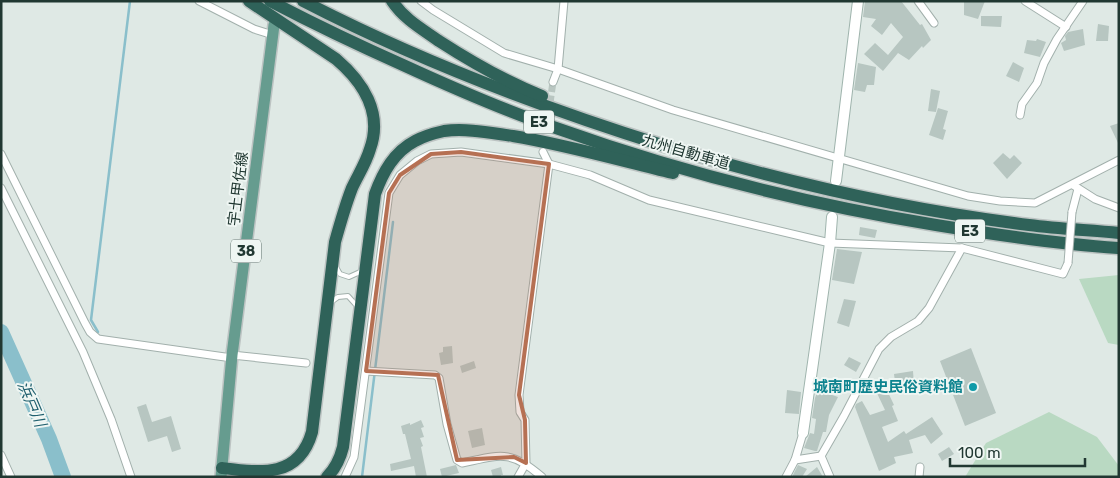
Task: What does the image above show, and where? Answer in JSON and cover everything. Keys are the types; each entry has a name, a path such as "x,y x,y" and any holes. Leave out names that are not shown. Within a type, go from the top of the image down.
{"highway":[{"path":"221,473 276,472 288,468 304,454 312,432 335,242 342,213 372,142 374,123 367,95 348,69 249,1"},
{"name":"九州自動車道","path":"270,1 310,22 462,92 555,128 629,152 822,204 982,233 1082,246 1118,248"},
{"name":"九州自動車道","path":"303,1 468,77 557,111 718,162 874,200 1029,225 1119,233"},
{"path":"392,1 414,24 470,62 498,77 560,104 718,162"},
{"path":"327,477 340,459 343,447 376,194 385,170 393,158 415,141 445,131 486,132 553,143 818,210 822,204"}],"main road":[{"name":"宇土甲佐線","path":"221,473 232,357 274,30"}],"street":[{"path":"199,1 254,29 274,30"},
{"path":"421,1 504,53 558,69 673,110 968,196 1000,201 1035,203 1076,187 1119,160"},
{"path":"553,82 558,69 564,1"},
{"path":"836,181 858,1"},
{"path":"918,1 934,23"},
{"path":"1025,1 1066,27"},
{"path":"1020,115 1022,104 1037,83 1044,63 1083,1"},
{"path":"345,477 354,457 389,193 400,175 417,161 431,154 461,152 549,164 590,175 649,200 830,243 962,248 1063,274 1068,263 1076,187"},
{"path":"518,477 526,463 525,420 520,412 519,395 549,164 543,152"},
{"path":"1,154 85,323 90,332 98,339 232,357 306,364"},
{"path":"1076,187 1095,199 1119,208"},
{"path":"1,188 76,338 111,419 131,477"},
{"path":"786,477 795,460 803,433 832,217"},
{"path":"795,460 820,456 844,416 879,349 891,337 918,321 929,308 962,248"},
{"path":"366,371 436,375 439,378 447,424 457,460 462,463 491,457 514,457 526,463 542,477"},
{"path":"1,455 11,477"},
{"path":"820,456 830,477"},
{"path":"919,477 920,467"}],"lane":[{"path":"333,259 337,270 344,277 353,276 360,272 366,264"},
{"path":"328,305 338,297 348,296 360,312"}],"highlighted area":[{"path":"461,152 549,164 519,395 525,420 526,463 514,457 457,460 438,375 366,371 389,193 400,175 431,154"}],"green space":[{"path":"1119,275 1119,345 1108,343 1079,279"},
{"path":"1049,412 1097,437 1119,466 1119,477 965,477 986,443"}],"building":[{"path":"865,1 901,1 920,25 922,24 931,40 923,48 922,46 909,60 898,53 883,71 864,54 875,43 888,55 903,37 891,23 882,35 871,26 876,19 863,17"},
{"path":"964,1 985,1 978,19 964,15"},
{"path":"981,16 1002,16 1001,27 981,26"},
{"path":"1098,24 1109,26 1108,41 1096,41"},
{"path":"1083,29 1085,45 1064,51 1061,43 1066,40 1065,36 1068,32"},
{"path":"1037,39 1046,42 1040,57 1024,53 1027,40 1036,41"},
{"path":"1013,62 1024,68 1019,82 1006,76"},
{"path":"858,63 876,67 874,85 867,85 865,92 854,90"},
{"path":"931,89 940,91 936,112 928,111"},
{"path":"938,108 948,111 943,129 946,130 943,140 929,135"},
{"path":"1119,123 1119,145 1110,126"},
{"path":"1003,153 1010,159 1014,155 1022,163 1007,179 993,163"},
{"path":"860,227 877,230 875,238 859,235"},
{"path":"837,249 862,252 854,284 832,280"},
{"path":"844,299 856,301 849,327 837,323"},
{"path":"452,346 453,363 441,365 439,353 443,352 443,347"},
{"path":"971,348 996,413 965,426 940,361"},
{"path":"849,357 861,363 856,372 844,365"},
{"path":"474,361 476,368 462,373 460,366"},
{"path":"913,371 914,385 896,389 894,374"},
{"path":"884,384 894,405 892,406 898,421 882,427 888,442 904,431 906,434 932,417 943,434 931,444 925,435 909,440 913,453 894,457 896,463 879,471 855,407 856,404 862,401 870,415 885,410 875,389"},
{"path":"787,390 801,392 799,414 785,413"},
{"path":"818,390 838,397 829,415 826,432 823,432 817,451 815,451 804,448 810,433 814,434 816,419 812,418"},
{"path":"146,404 152,422 171,416 181,449 172,452 167,436 148,442 137,407"},
{"path":"421,420 424,427 421,428 424,437 420,438 423,446 421,447 427,477 416,477 414,466 391,471 390,464 411,459 405,434 403,434 401,426 410,423 410,425"},
{"path":"482,428 485,445 472,448 468,431"},
{"path":"949,447 954,454 942,461 938,454"},
{"path":"456,465 459,473 442,477 440,469"},
{"path":"798,465 807,469 802,477 792,477"},
{"path":"501,467 503,475 501,477 493,477 491,470"},
{"path":"817,467 823,477 805,477"}],"waterway":[{"path":"98,332 91,320 130,1"},
{"path":"362,477 393,222"},
{"name":"浜戸川","path":"1,332 49,439 63,477"}],"tunnel":[{"path":"544,144 553,82"}],"place":[{"name":"城南町歴史民俗資料館","path":"973,387"}]}
